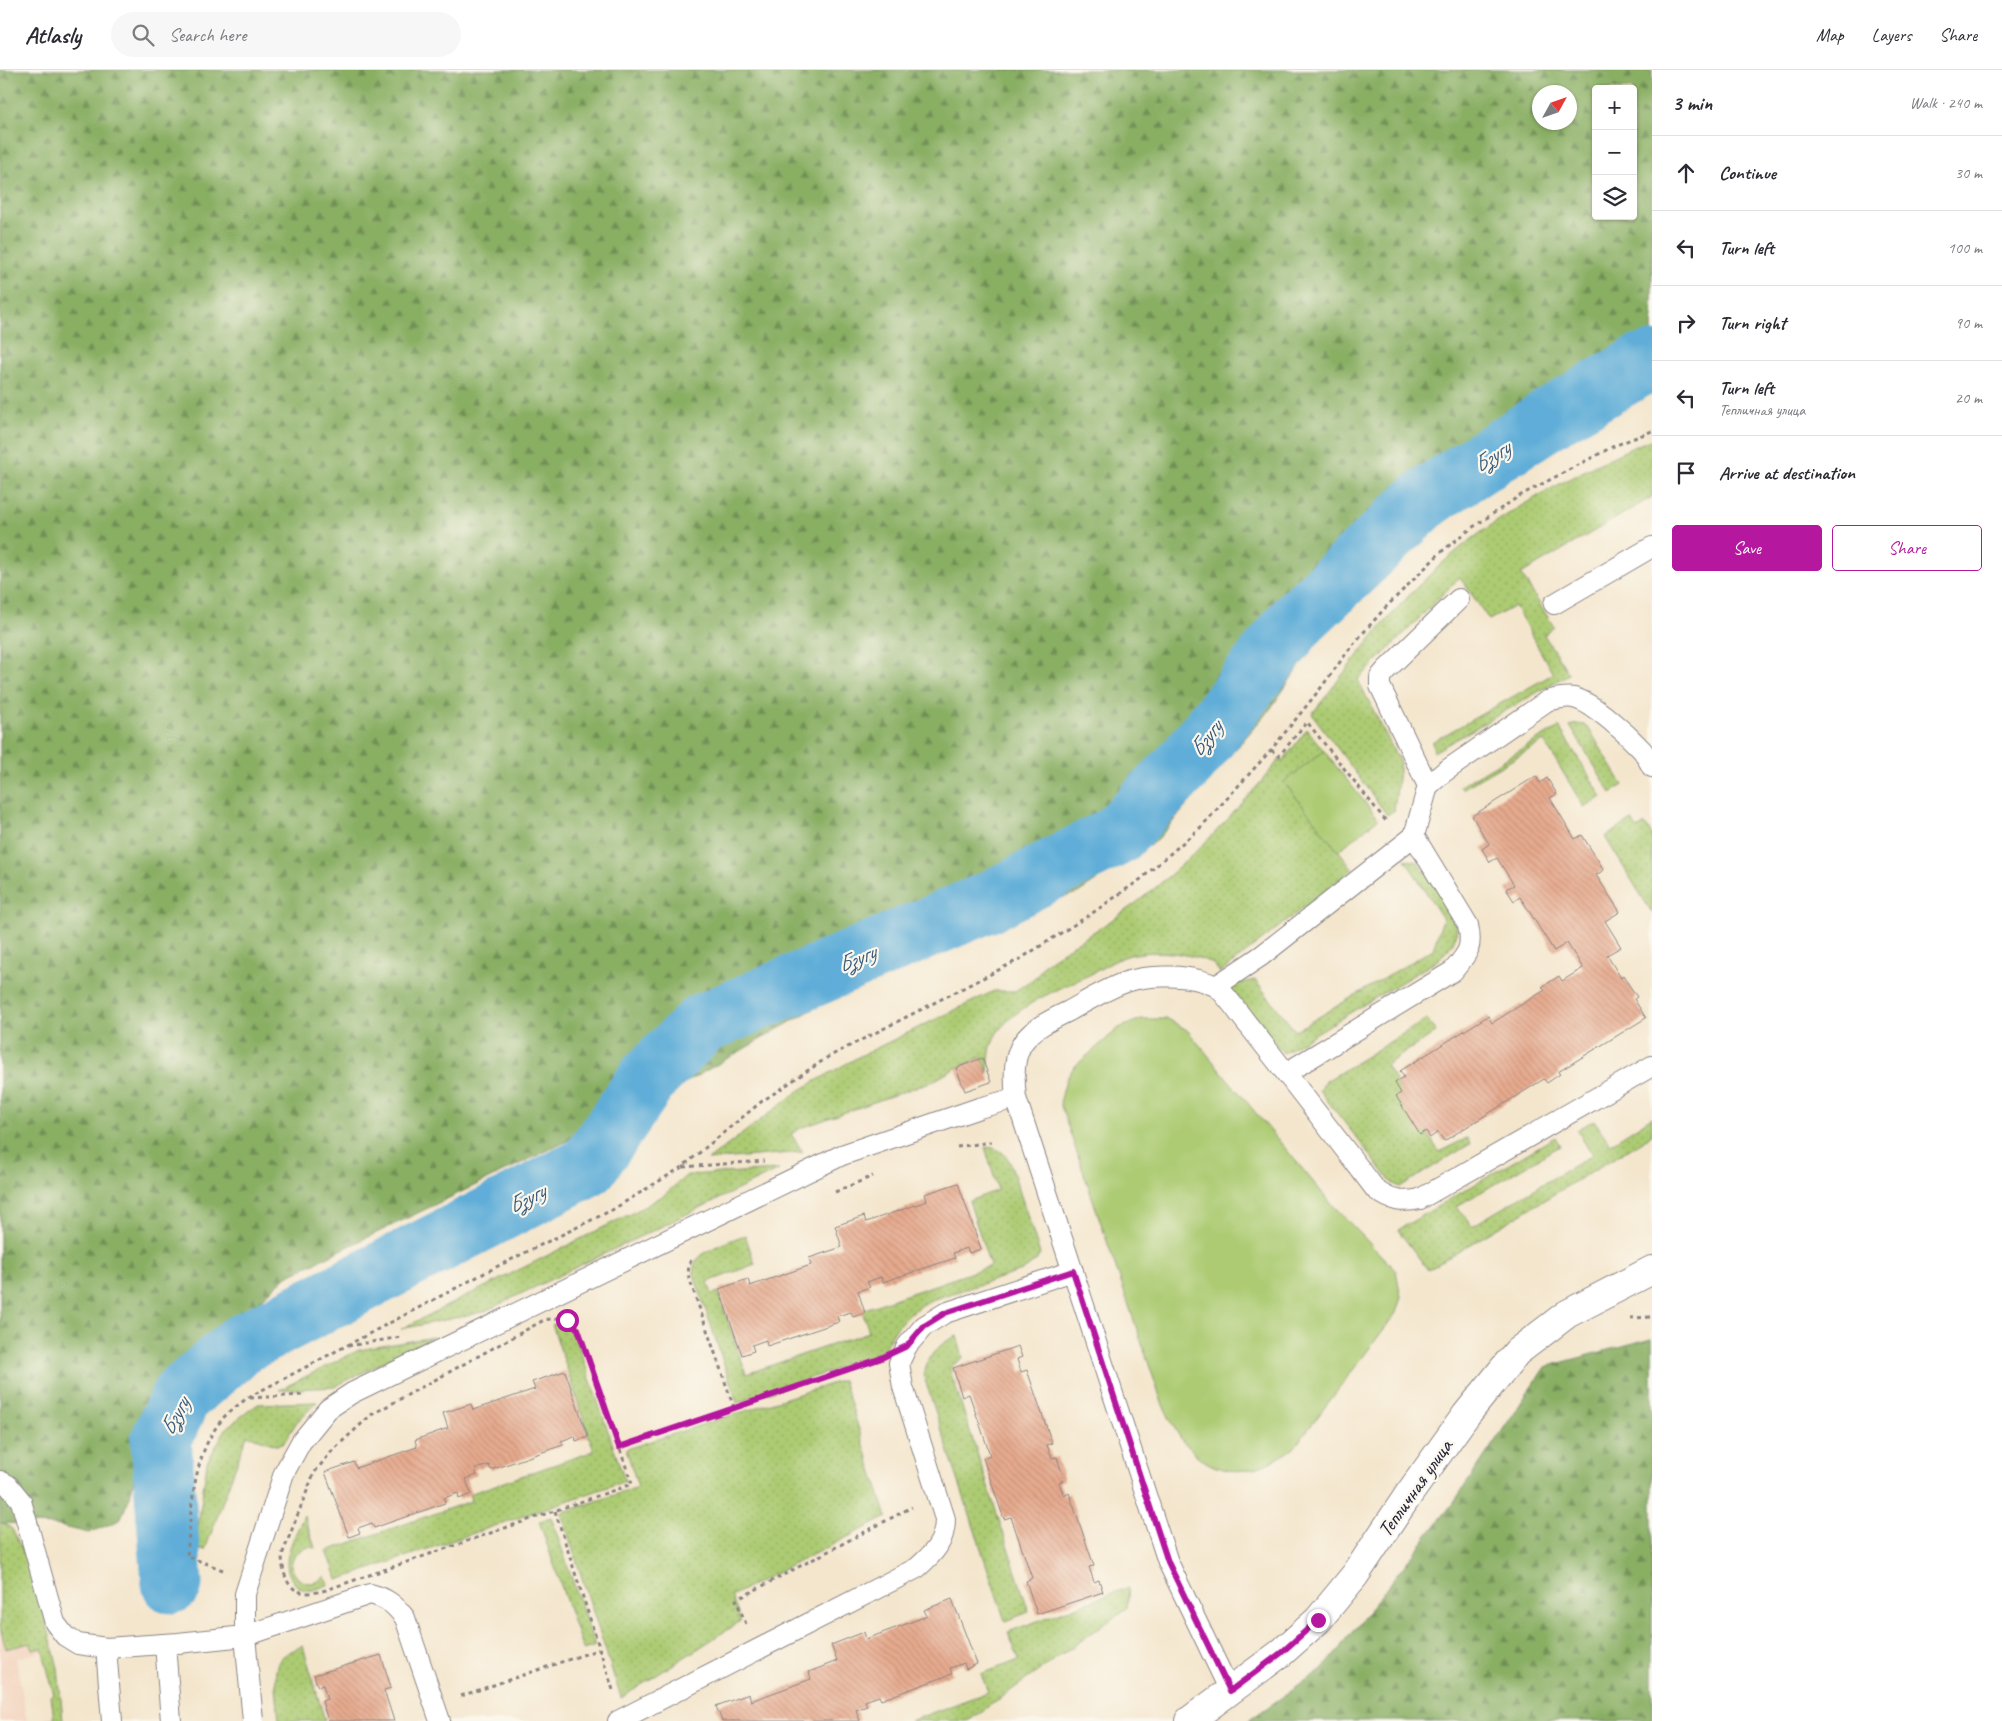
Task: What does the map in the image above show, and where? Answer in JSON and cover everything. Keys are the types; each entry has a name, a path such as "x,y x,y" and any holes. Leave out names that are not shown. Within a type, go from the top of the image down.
{"street":[{"name":"Тепличная улица","path":"1189,1721 1281,1653 1318,1620 1355,1574 1466,1414 1517,1352 1567,1314 1652,1270"}],"lane":[{"path":"1554,604 1652,547"},
{"path":"1428,786 1380,686 1380,678 1459,599"},
{"path":"1216,986 1261,956 1414,836 1428,786 1444,772 1547,701 1559,698 1573,698 1588,704 1649,755"},
{"path":"1286,1073 1453,971 1466,956 1472,941 1468,925 1414,836"},
{"path":"1230,1691 1168,1562 1016,1098 1014,1079 1018,1052 1027,1036 1041,1025 1126,982 1154,976 1183,976 1216,986 1376,1190 1387,1199 1405,1202 1420,1199 1652,1066"},
{"path":"253,1721 245,1636 245,1594 284,1473 301,1442 328,1408 352,1393 842,1155 979,1108 1016,1098"},
{"path":"618,1721 917,1568 933,1554 944,1533 945,1519 903,1387 899,1363 907,1346 924,1326 945,1313 1073,1271"},
{"path":"0,1480 8,1485 21,1500 55,1623 65,1636 78,1644 106,1648 245,1636 370,1594 384,1598 396,1606 406,1618 438,1713"},
{"path":"165,1644 172,1721"},
{"path":"106,1648 112,1721"}],"path":[{"path":"223,1570 187,1556 191,1505 201,1455 221,1420 247,1398 488,1272 612,1210 682,1167 761,1102 828,1056 1020,959 1141,879 1200,827 1271,750 1351,647 1384,609 1441,552 1473,527 1521,495 1614,446 1652,431"},
{"path":"1271,750 1279,756 1307,722 1386,821 1379,827"},
{"path":"956,1147 991,1142"},
{"path":"830,1194 876,1175"},
{"path":"695,1253 689,1264 688,1275 734,1408"},
{"path":"557,1318 567,1320 578,1329 619,1447 632,1484 311,1594 295,1590 289,1583 283,1569 282,1555 314,1473 332,1451 371,1414 544,1320 557,1318"},
{"path":"619,1447 879,1359 907,1346"},
{"path":"247,1398 352,1393"},
{"path":"739,1629 747,1624 736,1600 907,1509 938,1498"},
{"path":"555,1511 614,1694"},
{"path":"438,1713 600,1649"}],"shaded area":[{"path":"0,1523 46,1651 16,1658 27,1721 0,1721"}],"green space":[{"path":"0,70 1652,70 1652,391 1639,394 1514,473 1468,498 1384,568 1317,640 1271,708 1157,840 1078,893 1016,911 894,973 827,1001 671,1091 287,1276 153,1397 130,1497 120,1520 89,1533 55,1525 0,1523"},
{"path":"1652,439 1652,497 1521,574 1554,627 1544,635 1569,674 1434,752 1432,742 1553,674 1515,606 1489,620 1460,577 1358,680 1400,763 1394,810 1387,815 1312,714 1383,625 1421,583 1464,545 1506,515 1550,489"},
{"path":"1584,725 1589,729 1623,785 1611,793 1570,726"},
{"path":"1559,727 1602,797 1584,807 1544,741 1462,789 1460,786"},
{"path":"1307,729 1324,751 1285,782 1353,869 1220,973 1213,964 1182,954 1158,952 1136,954 1122,958 1052,992 1016,1014 997,1033 992,1042 988,1074 982,1057 956,1068 933,1081 801,1128 791,1134 803,1152 708,1160 800,1090 858,1057 994,991 1015,991 1037,976 1044,964 1125,911 1175,871 1247,799 1279,760 1282,762"},
{"path":"1324,751 1378,819 1338,851 1284,782"},
{"path":"1632,820 1637,829 1645,824 1652,835 1652,913 1605,837"},
{"path":"1405,859 1418,862 1449,907 1456,926 1455,938 1450,946 1435,962 1283,1053 1228,985 1255,980 1295,1031 1433,949 1443,919"},
{"path":"1141,1019 1168,1019 1187,1030 1329,1201 1396,1271 1401,1297 1396,1313 1294,1448 1278,1458 1248,1470 1234,1471 1219,1468 1206,1462 1193,1452 1180,1437 1173,1425 1162,1403 1060,1103 1066,1080 1074,1067 1119,1028"},
{"path":"1427,1019 1436,1032 1386,1065 1439,1152 1467,1138 1470,1144 1400,1187 1392,1183 1319,1090 1326,1081"},
{"path":"1652,1117 1652,1135 1428,1270 1398,1230 1555,1137 1560,1146 1457,1206 1472,1226 1592,1155 1577,1130 1594,1120 1610,1144"},
{"path":"985,1147 1000,1151 1010,1162 1040,1254 1036,1261 1022,1271 931,1300 922,1305 907,1316 895,1329 882,1354 737,1403 695,1278 694,1268 701,1256 724,1243 745,1235 755,1264 708,1282 712,1294 718,1292 746,1374 869,1332 862,1310 990,1266 969,1201 998,1190"},
{"path":"779,1170 483,1312 401,1329 640,1209 664,1195 687,1175"},
{"path":"552,1324 566,1325 575,1335 625,1481 338,1580 327,1551 471,1501 469,1494 594,1451"},
{"path":"957,1336 963,1358 953,1365 950,1370 1029,1612 1005,1621 924,1377 927,1364 934,1352 944,1343"},
{"path":"433,1337 334,1387 279,1390 359,1350"},
{"path":"1652,1338 1652,1721 1248,1721 1325,1667 1456,1499 1545,1367"},
{"path":"843,1380 887,1517 731,1596 741,1621 621,1698 561,1513 638,1487 626,1449"},
{"path":"317,1402 296,1423 283,1444 276,1445 247,1435 205,1550 195,1547 207,1462 227,1427 258,1404"},
{"path":"304,1515 315,1548 310,1547 299,1551 291,1566 297,1577 305,1582 315,1582 325,1576 328,1585 313,1590 301,1588 292,1580 287,1561 289,1550"},
{"path":"551,1517 595,1646 583,1650 539,1521"},
{"path":"2,1522 12,1529 34,1574 58,1668 63,1721 41,1721 54,1719 51,1696 54,1695 42,1648 33,1650 30,1643 6,1649 0,1628 0,1523"},
{"path":"1129,1587 1127,1608 968,1721 910,1721 988,1692 981,1674 1019,1660 1008,1632"},
{"path":"303,1646 325,1721 279,1721 277,1665 283,1656"}],"building":[{"path":"1536,776 1540,783 1547,778 1557,794 1550,798 1575,839 1582,835 1604,870 1596,875 1620,912 1605,921 1621,947 1607,955 1621,978 1623,976 1637,997 1634,999 1646,1018 1558,1072 1560,1074 1547,1083 1544,1079 1444,1141 1438,1132 1430,1138 1426,1131 1420,1135 1396,1096 1401,1093 1395,1083 1404,1077 1400,1071 1488,1016 1492,1023 1545,990 1542,987 1559,976 1562,981 1583,968 1567,943 1554,951 1520,897 1514,901 1506,889 1514,885 1497,858 1490,862 1482,849 1489,844 1472,816"},
{"path":"982,1058 991,1082 965,1091 956,1068"},
{"path":"958,1183 981,1249 969,1253 967,1248 953,1253 955,1258 883,1282 881,1277 867,1282 870,1287 858,1291 865,1313 853,1317 851,1312 837,1316 839,1322 767,1346 766,1340 752,1345 754,1351 742,1355 719,1289 748,1279 750,1286 811,1265 809,1258 842,1247 835,1226 864,1216 866,1222 927,1201 925,1194"},
{"path":"1018,1346 1022,1357 1017,1359 1021,1372 1027,1370 1052,1443 1047,1445 1052,1458 1057,1457 1064,1480 1059,1482 1064,1496 1069,1493 1094,1566 1089,1567 1094,1582 1099,1580 1103,1592 1037,1614 1026,1581 1032,1578 1011,1517 1004,1519 983,1458 990,1455 980,1425 969,1394 962,1397 953,1368"},
{"path":"565,1371 588,1437 576,1441 575,1436 561,1441 563,1445 491,1470 489,1465 475,1469 477,1475 466,1479 471,1494 459,1499 458,1493 444,1498 445,1503 374,1528 372,1523 358,1528 360,1533 349,1537 325,1472 354,1462 356,1468 417,1447 415,1440 448,1428 443,1413 471,1404 473,1410 535,1389 532,1382"},
{"path":"952,1599 977,1664 966,1669 964,1663 950,1668 952,1674 881,1700 879,1696 865,1701 867,1706 856,1710 860,1721 722,1721 716,1706 749,1694 751,1701 811,1679 809,1672 837,1661 831,1645 864,1632 866,1639 927,1616 924,1610"},
{"path":"381,1655 391,1688 384,1690 394,1721 328,1721 322,1701 327,1699 323,1685 318,1687 314,1675"}],"waterway":[{"name":"Бзугу","path":"172,1583 161,1440 181,1396 242,1344 588,1166 649,1077 702,1024 993,900 1116,836 1187,762 1299,618 1426,498 1555,415 1643,364 1652,362"}],"route":[{"path":"567,1320 578,1329 619,1447 879,1359 907,1346 924,1326 945,1313 1073,1271 1168,1562 1230,1691 1281,1653 1318,1620"}]}
